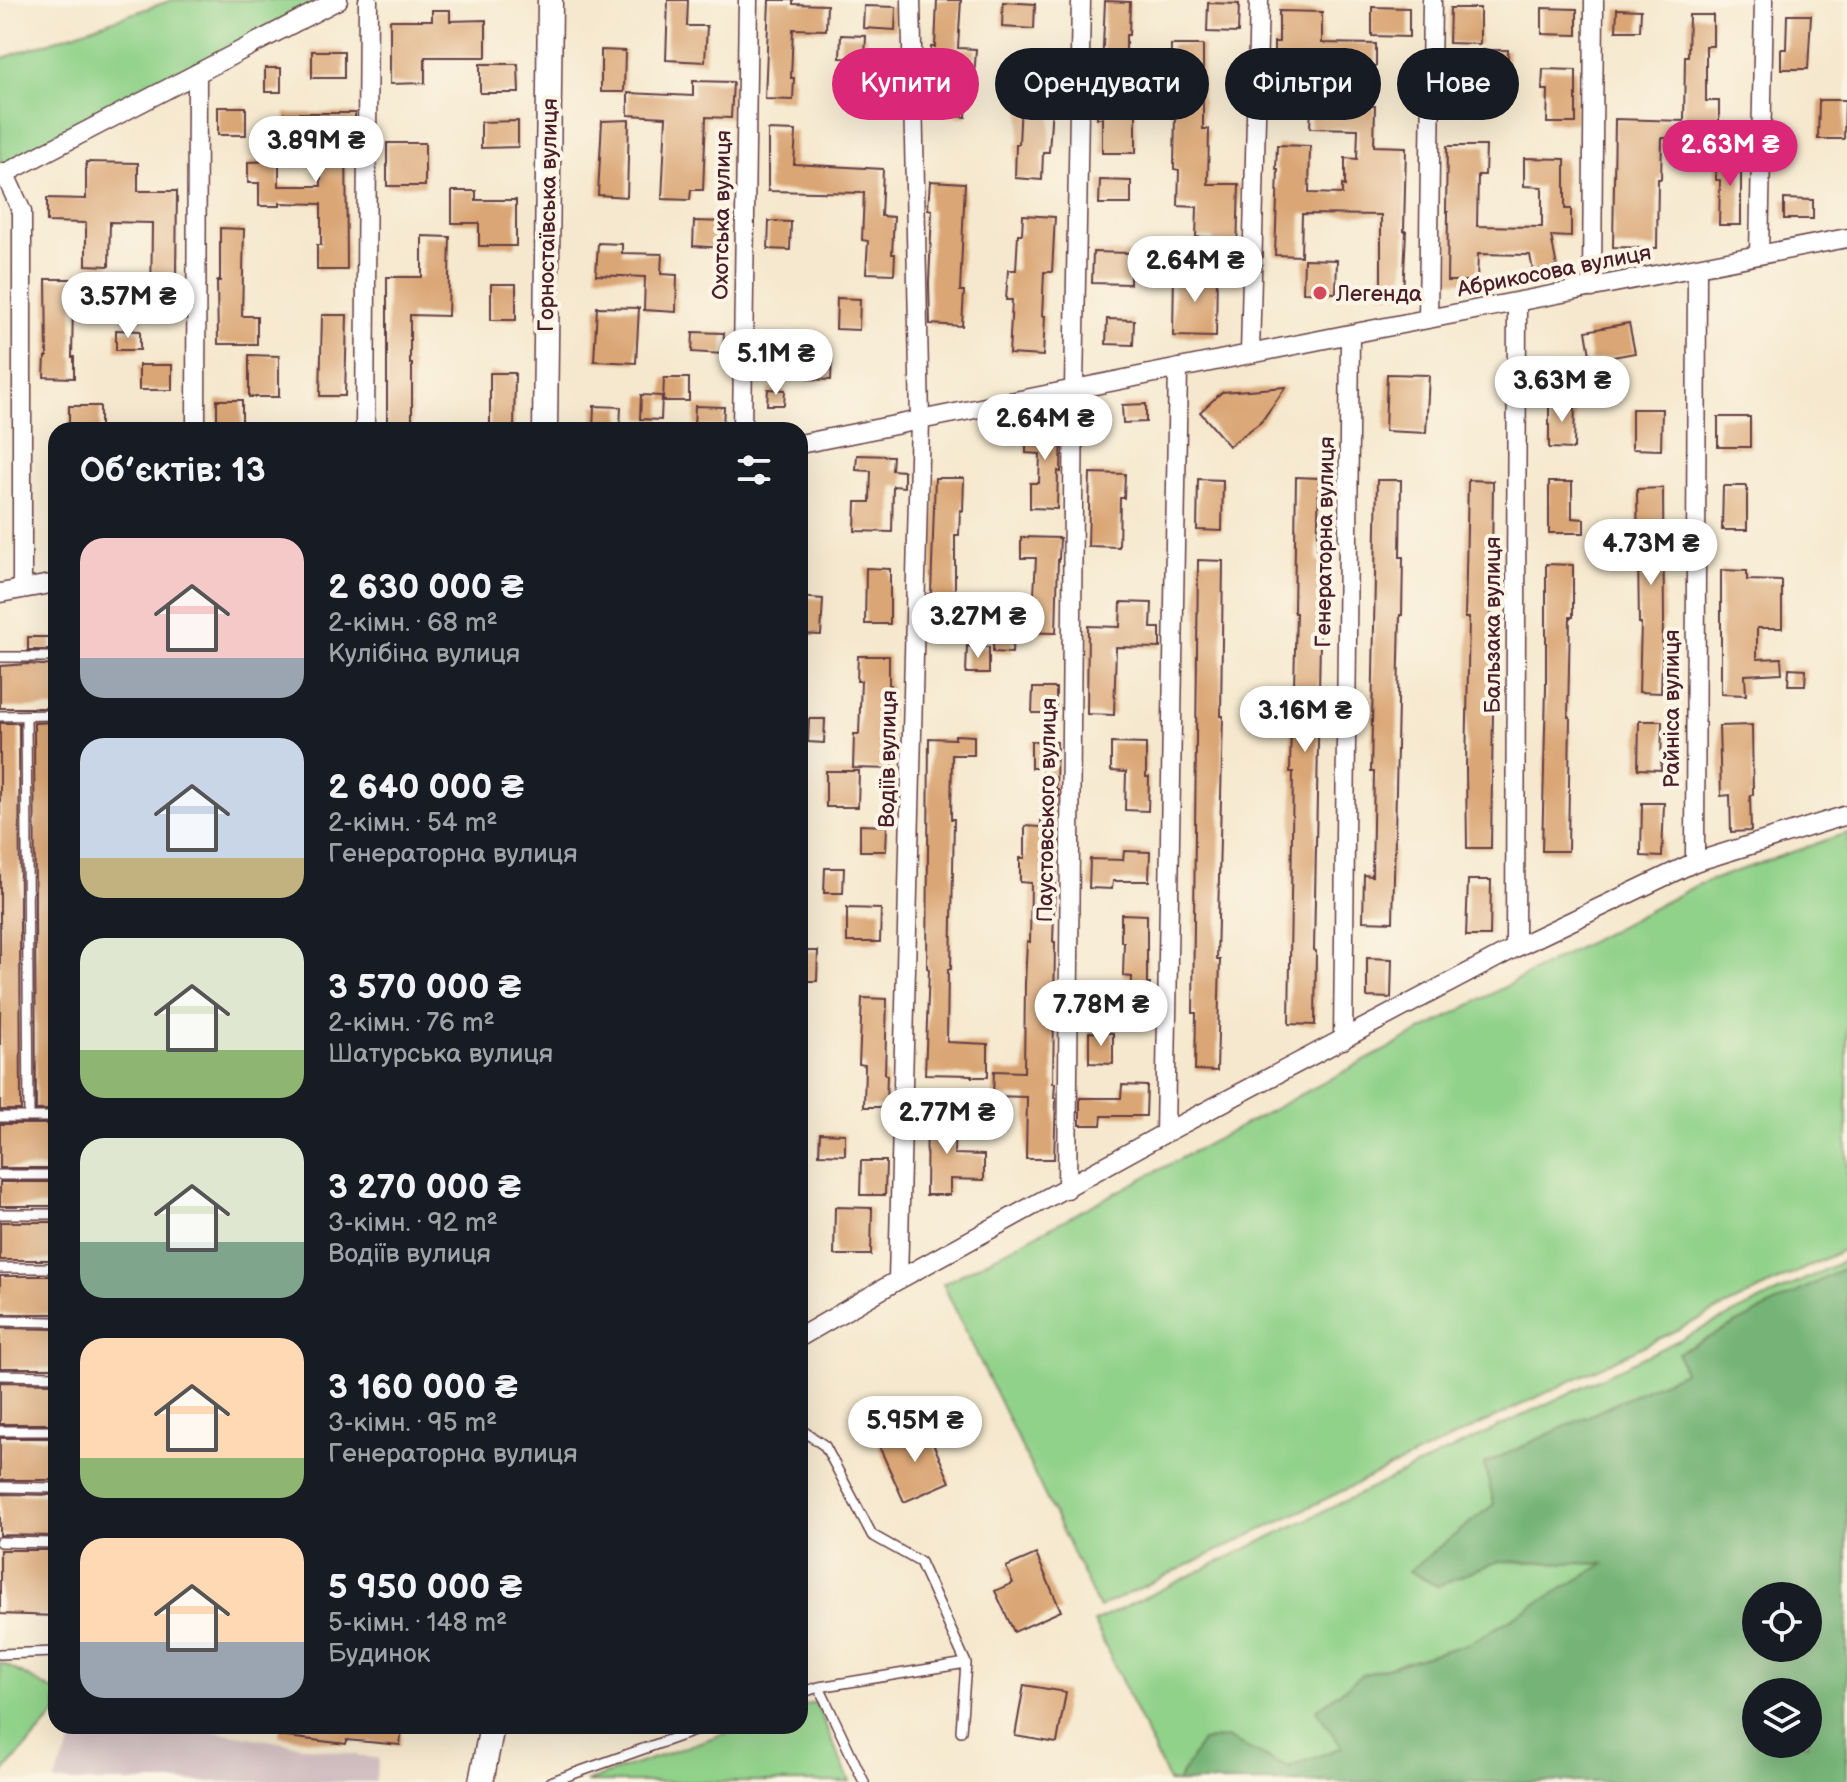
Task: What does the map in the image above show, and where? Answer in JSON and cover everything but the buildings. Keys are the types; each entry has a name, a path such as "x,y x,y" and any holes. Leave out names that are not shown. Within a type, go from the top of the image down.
{"main road":[{"name":"Горностаївська вулиця","path":"545,422 550,0"},
{"path":"481,1782 490,1734"}],"street":[{"path":"22,589 22,212 2,174 338,0"},
{"path":"365,422 368,0"},
{"name":"Охотська вулиця","path":"742,422 748,0"},
{"name":"Водіїв вулиця","path":"898,1280 920,420 911,0"},
{"name":"Паустовського вулиця","path":"1067,1189 1074,388 1081,0"},
{"path":"1250,354 1259,0"},
{"path":"1428,319 1432,0"},
{"path":"1592,288 1594,0"},
{"path":"1759,255 1764,0"},
{"path":"196,422 197,73"},
{"name":"Абрикосова вулиця","path":"808,442 1847,238"},
{"name":"Райніса вулиця","path":"1695,862 1697,268"},
{"name":"Бальзака вулиця","path":"1515,948 1517,302"},
{"name":"Генераторна вулиця","path":"1343,1040 1350,334"},
{"path":"1165,1133 1178,368"},
{"path":"0,593 48,584"},
{"path":"808,1332 1165,1133 1515,948 1695,862 1847,815"}],"lane":[{"path":"0,657 48,657"},
{"path":"0,716 48,715"},
{"path":"26,716 29,1117"},
{"path":"0,1117 48,1117"},
{"path":"0,1175 48,1175"},
{"path":"0,1214 48,1214"},
{"path":"0,1268 48,1268"},
{"path":"0,1321 48,1322"},
{"path":"0,1375 48,1376"},
{"path":"0,1431 48,1431"},
{"path":"808,1434 825,1446 872,1535 920,1562 966,1663 961,1731"},
{"path":"0,1487 48,1488"},
{"path":"0,1542 48,1543"},
{"path":"0,1654 48,1652"},
{"path":"808,1690 966,1663"},
{"path":"819,1687 864,1782"},
{"path":"550,1782 685,1734"}],"shaded area":[{"path":"75,1734 231,1734 379,1759 375,1782 54,1782"}],"green space":[{"path":"172,0 337,0 0,167 0,59"},
{"path":"1847,833 1847,1248 1099,1608 943,1284 1697,885"},
{"path":"1847,1259 1847,1782 1169,1782 1094,1622"},
{"path":"1847,1267 1847,1782 1177,1782 1202,1741 1227,1738 1288,1768 1342,1747 1316,1710 1362,1675 1470,1643 1604,1564 1499,1561 1437,1586 1409,1571 1494,1504 1484,1464 1684,1372 1678,1353"},
{"path":"0,1662 48,1688 48,1723 0,1776"},
{"path":"815,1702 850,1782 585,1782 723,1734 808,1734 808,1704"}],"place":[{"name":"Легенда","path":"1320,293"}]}
